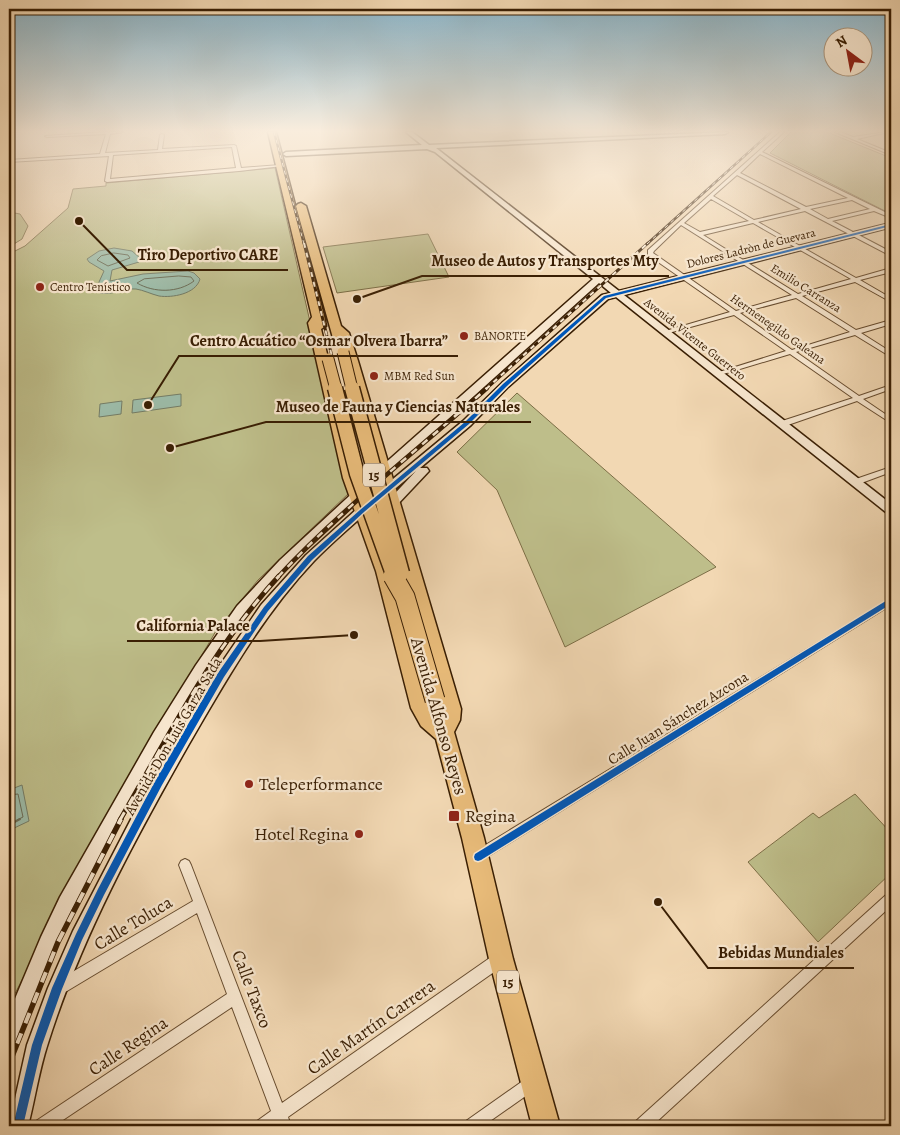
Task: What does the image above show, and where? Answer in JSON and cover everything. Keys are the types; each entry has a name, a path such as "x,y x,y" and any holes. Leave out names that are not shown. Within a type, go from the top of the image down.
{"highway":[{"name":"Avenida Alfonso Reyes","path":"287,185 295,224 356,474 392,574 405,597"},
{"name":"Avenida Alfonso Reyes","path":"293,185 304,215 337,328 403,576 405,597 478,856 502,959 546,1126"},
{"path":"295,224 304,215"},
{"path":"318,316 314,323 347,469 376,548 421,708 428,720 444,733 450,720 451,709 345,339 341,330 337,328"},
{"path":"376,548 399,532"}],"street":[{"name":"Avenida Vicente Guerrero","path":"478,185 891,510"},
{"path":"682,224 725,185"},
{"path":"758,185 891,254"},
{"path":"826,185 891,217"},
{"path":"711,197 891,300"},
{"path":"699,234 852,198"},
{"path":"827,221 875,209"},
{"name":"Emilio Carranza","path":"682,224 891,355"},
{"name":"Hermenegildo Galeana","path":"682,224 651,250 651,255 891,421"},
{"name":"Dolores Ladròn de Guevara","path":"616,293 891,225"},
{"path":"665,332 891,270"},
{"name":"Avenida Don Luis Garza Sada","path":"18,1126 37,1045 57,988 79,937 159,782 221,675 266,609 359,504 384,471 505,360 598,279"},
{"path":"505,360 527,366 602,300 616,293"},
{"path":"718,374 891,322"},
{"name":"Avenida Don Luis Garza Sada","path":"9,1036 46,943 66,902 187,690 227,630 260,589 300,547 359,504 391,502 451,445 453,441 452,436 527,366"},
{"path":"782,424 891,387"},
{"path":"856,482 891,469"},
{"name":"Calle Juan Sánchez Azcona","path":"478,856 891,600"},
{"name":"Calle Taxco","path":"185,865 282,1120"},
{"path":"641,1126 891,898"},
{"name":"Calle Toluca","path":"57,988 200,904"},
{"name":"Calle Martín Carrera","path":"262,1126 282,1120 502,959"},
{"name":"Calle Regina","path":"41,1126 235,997"},
{"path":"471,1126 533,1082"}],"green space":[{"path":"279,185 349,493 258,580 216,631 115,802 9,1005 9,254 25,246 68,208 73,189 106,186"},
{"path":"833,185 891,185 891,214"},
{"path":"9,212 20,214 28,226 22,239 9,247"},
{"path":"428,234 449,277 337,293 323,247"},
{"path":"517,393 716,567 565,647 497,490 457,452"},
{"path":"855,794 891,833 891,873 818,942 748,862 813,813 819,818"}],"water":[{"path":"114,248 132,251 141,259 139,262 112,270 110,281 143,274 188,271 194,273 200,279 198,284 189,291 170,296 159,296 136,289 100,293 99,282 104,271 87,259 99,251"},
{"path":"181,394 181,406 132,413 133,400"},
{"path":"122,401 121,414 99,417 100,404"},
{"path":"22,785 29,821 10,830 9,790"}],"railway":[{"path":"288,185 304,244"},
{"path":"647,244 712,185"},
{"path":"304,243 340,389"},
{"path":"486,389 648,243"},
{"path":"339,388 353,444"},
{"path":"278,577 354,503 487,388"},
{"path":"120,820 212,663 255,603 279,576"},
{"path":"9,1064 58,942 121,819"}],"cycle path":[{"path":"18,1126 37,1045 57,988 101,892 159,782 221,675 266,609 310,558 362,511 467,423 505,385 605,297 891,225"},
{"path":"478,857 891,601"}],"place":[{"name":"Tiro Deportivo CARE","path":"79,221"},
{"name":"Centro Tenístico","path":"40,287"},
{"name":"Museo de Autos y Transportes Mty","path":"357,299"},
{"name":"BANORTE","path":"464,336"},
{"name":"MBM Red Sun","path":"374,376"},
{"name":"Centro Acuático “Osmar Olvera Ibarra”","path":"148,405"},
{"name":"Museo de Fauna y Ciencias Naturales","path":"170,448"},
{"name":"California Palace","path":"354,635"},
{"name":"Teleperformance","path":"249,784"},
{"name":"Regina","path":"454,816"},
{"name":"Hotel Regina","path":"359,834"},
{"name":"Bebidas Mundiales","path":"658,902"}]}
